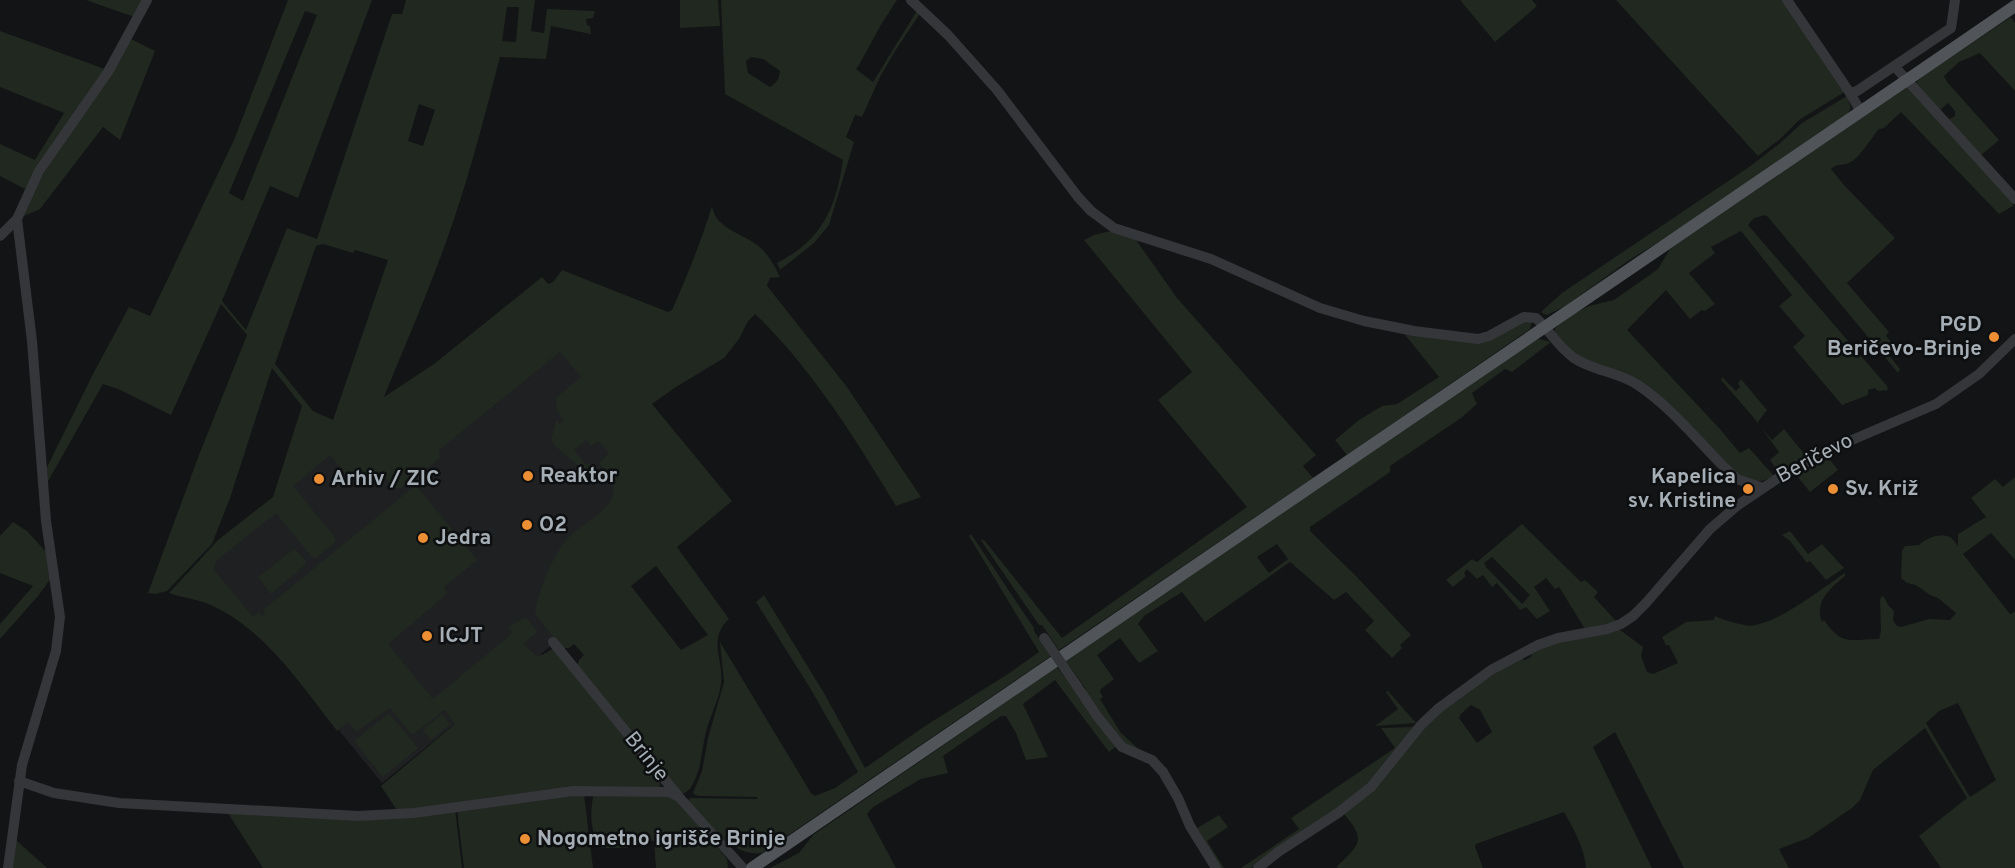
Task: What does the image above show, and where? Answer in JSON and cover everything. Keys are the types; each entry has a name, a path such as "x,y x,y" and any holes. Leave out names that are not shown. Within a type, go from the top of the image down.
{"main road":[{"path":"752,868 2015,6"}],"street":[{"path":"0,236 17,219 39,171 108,72 147,0"},
{"path":"911,0 948,35 997,90 1078,197 1091,211 1114,228 1211,259 1320,308 1364,321 1467,339 1489,336 1524,317 1536,318 1576,360 1629,379 1653,395 1737,479 1762,488"},
{"path":"1786,0 1861,112"},
{"path":"1850,93 1895,67 1951,28 1955,0"},
{"path":"1895,67 2015,199"},
{"path":"8,868 19,781 56,651 60,617 46,521 32,341 17,219"},
{"name":"Beričevo","path":"1258,868 1278,852 1338,813 1371,787 1421,725 1439,708 1491,670 1538,645 1558,638 1607,629 1621,624 1633,616 1710,529 1738,505 1762,488 1831,449 1936,404 1978,374 2015,339"},
{"path":"1044,638 1097,716 1122,747 1152,760 1163,772 1190,826 1216,868"},
{"name":"Brinje","path":"553,642 679,797 743,868"},
{"path":"19,781 54,793 119,803 358,816 405,814 573,791 669,792 679,797"}],"shaded area":[{"path":"86,0 143,0 134,17"},
{"path":"288,0 372,0 298,198 270,186 222,301 246,330 287,228 317,239 392,14 402,14 406,0 535,0 531,31 544,33 547,9 595,11 593,18 586,19 591,34 551,26 546,59 500,57 473,159 454,219 384,397 434,364 542,277 548,284 553,282 562,270 668,312 672,310 694,259 712,206 719,221 756,244 770,259 780,277 770,278 768,287 847,387 921,497 896,506 832,405 795,357 755,314 724,358 652,404 732,501 677,547 729,619 719,634 720,690 706,732 698,772 687,791 682,794 577,666 584,655 574,644 569,648 562,648 536,615 535,609 548,571 562,545 606,507 614,491 610,478 599,463 609,453 598,441 591,446 586,440 574,450 586,465 589,464 604,480 575,463 551,441 556,420 560,424 564,420 557,411 556,398 581,377 560,352 439,450 440,458 402,488 394,488 383,474 370,483 364,474 359,473 350,479 330,455 293,486 335,537 335,542 316,558 312,557 276,513 216,561 214,570 253,617 259,612 262,616 265,613 263,610 416,485 477,560 444,587 448,593 388,644 433,699 509,636 512,633 508,627 526,617 538,632 523,644 537,656 554,648 661,779 660,786 655,789 591,788 398,812 381,786 455,724 445,710 412,735 390,708 356,732 348,722 337,731 282,661 250,630 213,606 169,593 218,540 273,497 302,406 272,368 230,498 212,544 167,591 148,593 199,455 247,335 221,304 171,415 103,384 47,483 46,469 129,307 150,316 234,140","holes":["507,7 519,7 516,42 502,41","305,11 317,15 243,201 229,193","419,104 435,110 423,146 408,141","323,244 353,253 355,250 388,260 333,420 313,411 275,364 316,246","656,566 708,635 681,650 631,586"]},
{"path":"680,0 718,0 720,26 680,28"},
{"path":"721,0 897,0 856,69 873,82 918,9 921,12 880,77 862,117 855,115 846,137 854,142 829,225 814,243 780,270 777,263 805,244 824,221 836,193 843,160 725,94","holes":["751,57 763,59 780,71 777,80 770,87 748,73 746,61"]},
{"path":"1460,0 1532,0 1537,6 1495,42"},
{"path":"1616,0 1783,0 1846,91 1799,120 1758,156"},
{"path":"2011,17 2015,23 2015,91 1980,53 1959,62 1944,76 1999,140 1980,156 1948,120 1955,116 1955,111 1948,103 1940,110 1915,84 1923,76"},
{"path":"0,31 105,69 25,189 0,176 0,144 35,160 64,113 0,87"},
{"path":"131,39 155,51 120,140 103,127 40,209 24,216 36,185"},
{"path":"1909,86 2014,202 2013,206 1999,214 1901,112 1884,128 1879,129 1853,161 1831,169 1895,238 1847,283 1889,332 1886,336 1895,346 1887,353 1900,369 1898,373 1768,217 1765,215 1754,218 1748,225 1887,386 1888,390 1878,391 1875,388 1868,390 1868,395 1842,405 1793,347 1805,336 1779,306 1792,295 1741,231 1711,247 1715,253 1689,273 1715,304 1690,319 1666,290 1627,330 1740,453 1749,448 1774,476 1755,481 1736,474 1655,393 1575,355 1555,333 1555,328 1572,314 1589,306 1614,300 1658,269 1670,249"},
{"path":"1847,96 1851,108 1846,116 1628,261 1565,306 1547,315 1542,313 1562,293 1749,167 1802,123"},
{"path":"1115,230 1134,237 1177,298 1316,455 1303,466 1313,478 1059,650 980,539 985,541 1062,638 1247,507 1158,400 1192,372 1084,240"},
{"path":"542,278 728,502 382,783 200,560"},
{"path":"1520,321 1532,321 1530,329 1347,455 1335,440 1359,420 1382,406 1397,404 1439,377 1402,331 1475,341"},
{"path":"1539,339 1551,342 1512,372 1505,369 1472,393 1477,404 1461,418 1390,466 1390,472 1310,527 1310,531 1411,635 1400,645 1402,648 1392,658 1365,630 1374,621 1346,592 1334,600 1290,562 1205,622 1182,592 1144,616 1138,624 1158,651 1139,663 1120,638 1097,655 1114,679 1101,689 1103,697 1100,699 1121,733 1143,753 1128,747 1085,693 1086,689 1066,661","holes":["1277,544 1288,559 1269,573 1257,557"]},
{"path":"1722,377 1736,391 1740,387 1738,383 1741,379 1767,410 1757,423 1721,380"},
{"path":"1761,428 1772,440 1784,429 1806,456 1779,473 1770,460 1779,452"},
{"path":"1828,457 1838,470 1810,492 1797,476"},
{"path":"2015,477 2015,560 1991,533 1963,554 2010,614 2015,612 2015,868 1941,868 1919,836 1967,798 1925,728 1873,770 1860,800 1852,808 1808,838 1779,849 1789,868 1684,868 1615,732 1593,747 1652,868 1586,868 1581,846 1564,812 1476,844 1483,868 1338,868 1337,866 1358,841 1355,829 1343,813 1441,711 1520,658 1525,660 1531,657 1533,650 1554,642 1619,629 1643,647 1641,656 1647,672 1653,674 1678,663 1662,637 1686,622 1714,620 1715,616 1741,625 1756,625 1790,610 1845,573 1845,576 1825,596 1820,608 1822,622 1824,620 1842,638 1848,640 1879,639 1882,596 1894,611 1893,620 1897,626 1901,627 1929,619 1950,620 1956,613 1938,598 1901,578 1902,551 1905,546 1919,545 1940,535 1950,537 1958,546 1958,534 1986,517 1971,498 1995,479 2003,487","holes":["1958,703 1996,780 1970,797 1926,723 1939,711","1471,705 1480,710 1492,732 1477,743 1459,718"]},
{"path":"13,522 27,531 47,553 52,577 0,639 0,624 33,586 0,573 0,536"},
{"path":"1522,524 1581,582 1585,580 1598,592 1594,597 1616,621 1585,629 1559,587 1555,589 1546,578 1534,587 1550,611 1537,619 1526,607 1520,610 1497,583 1492,587 1483,575 1477,579 1467,569 1464,573 1466,576 1453,587 1446,580 1472,559 1477,562","holes":["1492,557 1530,595 1522,604 1484,563"]},
{"path":"1790,531 1808,554 1822,544 1844,568 1826,580 1810,561 1807,563 1790,541 1782,535"},
{"path":"971,534 1051,656 762,853 741,850 721,836 688,802 690,798 758,799 757,797 700,796 693,793 702,771 708,738 724,682 720,642 811,793 815,796 835,788 858,772 810,688 756,602 764,595 824,693 865,768 1039,652 969,536"},
{"path":"294,549 306,561 306,564 271,594 258,577"},
{"path":"1057,667 1117,746 1109,752 1055,680 1023,704 1048,757 1026,760 1016,733 1006,716 1001,716 943,756 948,773 921,779 873,807 867,814 896,868 770,868 799,853 813,835"},
{"path":"1388,691 1416,723 1375,726 1398,709 1386,692"},
{"path":"389,713 418,748 383,777 354,741"},
{"path":"442,714 450,724 431,740 423,730"},
{"path":"1416,727 1376,776 1354,797 1251,868 1241,868 1299,829 1291,818 1395,748 1381,728"},
{"path":"598,793 666,796 678,801 727,859 728,868 656,868 654,841 634,840 632,835 627,838 628,848 602,848 595,837 592,824 593,797"},
{"name":"Nogometno igrišče Brinje","path":"584,794 593,868 464,868 457,809"},
{"path":"455,809 462,868 263,868 226,810 277,813"},
{"path":"1219,815 1228,827 1207,841 1224,868 1218,868 1194,830"},
{"path":"16,840 47,868 11,868"}],"place":[{"name":"PGD Beričevo-Brinje","path":"1994,337"},
{"name":"Reaktor","path":"528,476"},
{"name":"Arhiv / ZIC","path":"319,479"},
{"name":"Kapelica sv. Kristine","path":"1748,489"},
{"name":"Sv. Križ","path":"1833,489"},
{"name":"O2","path":"527,525"},
{"name":"Jedra","path":"423,538"},
{"name":"ICJT","path":"427,636"},
{"name":"Nogometno igrišče Brinje","path":"525,839"}]}
